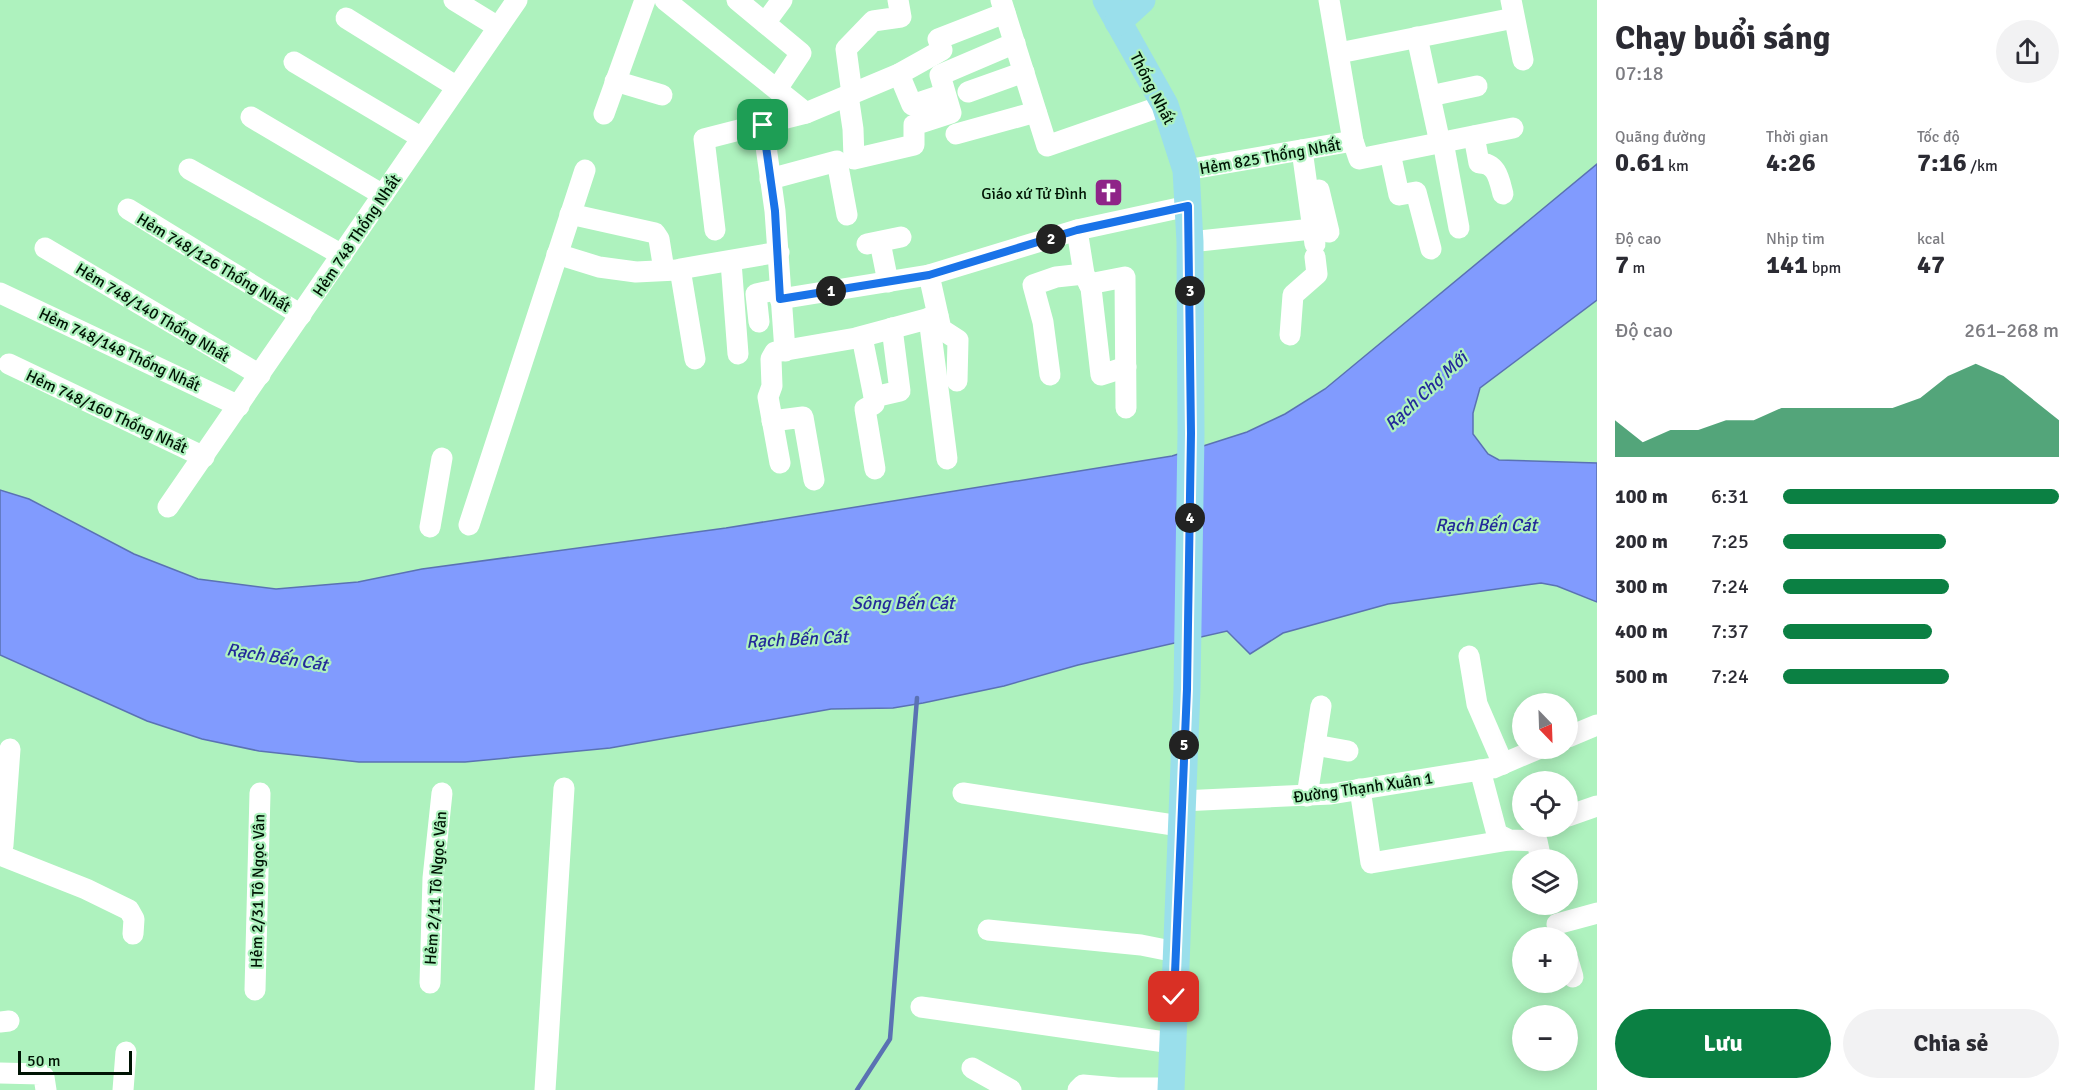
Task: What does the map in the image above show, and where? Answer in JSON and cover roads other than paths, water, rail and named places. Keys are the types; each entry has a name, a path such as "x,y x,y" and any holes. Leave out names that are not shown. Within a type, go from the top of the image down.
{"main road":[{"path":"1112,11 1142,0"},
{"name":"Thống Nhất","path":"1112,11 1165,105 1186,171 1190,242 1191,433 1187,689 1171,1089"}],"street":[{"path":"454,0 498,27"},
{"name":"Hẻm 748 Thống Nhất","path":"168,507 517,0"},
{"path":"603,114 645,0"},
{"path":"665,0 806,113"},
{"path":"736,0 801,53 777,89"},
{"path":"765,23 782,0"},
{"path":"898,0 901,17 873,21 846,49 854,159 914,145 914,125 951,113 940,75 1015,44"},
{"path":"1329,0 1353,141 1359,159 1513,128"},
{"path":"715,230 704,139 806,113 899,74 942,50 938,39 1003,7 1047,146 1165,105"},
{"path":"1339,53 1417,37 1512,9 1523,60"},
{"path":"346,18 457,87"},
{"path":"1417,37 1459,228"},
{"path":"294,62 423,138"},
{"path":"968,92 1024,72"},
{"path":"899,74 912,105 945,94"},
{"path":"615,81 662,95"},
{"path":"1430,96 1477,86"},
{"path":"956,134 1036,112"},
{"path":"251,117 383,195"},
{"path":"763,125 778,252 785,351"},
{"path":"1474,136 1479,163 1486,163 1497,171 1503,194"},
{"name":"Hẻm 825 Thống Nhất","path":"1186,171 1353,141"},
{"path":"1290,335 1293,295 1317,274 1318,240 1306,150"},
{"path":"1390,153 1399,195 1416,192 1431,249"},
{"path":"770,179 837,161 848,215"},
{"path":"189,170 342,255"},
{"path":"469,525 585,170"},
{"path":"759,321 756,294 780,294 929,275 1077,230 1188,206"},
{"name":"Hẻm 748/126 Thống Nhất","path":"128,209 301,315"},
{"path":"570,214 655,233 672,270 695,359"},
{"path":"1077,230 1087,279 1101,375 1126,367"},
{"path":"888,282 873,243 901,237"},
{"path":"1190,242 1318,240"},
{"name":"Hẻm 748/140 Thống Nhất","path":"45,248 260,375"},
{"path":"557,254 599,267 636,272 731,262 778,252"},
{"path":"731,262 738,354"},
{"path":"929,275 947,459"},
{"path":"1050,375 1043,322 1033,285 1056,277 1087,279 1125,277 1126,408"},
{"name":"Hẻm 748/148 Thống Nhất","path":"0,293 239,406"},
{"path":"780,463 768,397 772,386 771,359 775,352 862,337 933,317"},
{"path":"933,317 941,328 958,340 957,381"},
{"path":"874,397 900,391 892,328"},
{"path":"862,337 874,397 874,404 865,409 875,469"},
{"name":"Hẻm 748/160 Thống Nhất","path":"9,364 200,463"},
{"path":"772,421 803,417 814,480"},
{"path":"430,527 442,458"},
{"path":"1470,656 1477,704 1503,764"},
{"path":"1307,796 1321,705"},
{"path":"1578,733 1597,725"},
{"path":"1315,745 1348,751"},
{"path":"10,749 3,845 0,855 86,889 129,910 134,919 133,934"},
{"name":"Đường Thạnh Xuân 1","path":"963,793 1181,814 1480,770 1515,759"},
{"path":"1480,770 1497,834 1512,835"},
{"path":"545,1090 564,788"},
{"path":"1360,789 1371,863 1518,837"},
{"name":"Hẻm 2/31 Tô Ngọc Vân","path":"255,990 260,793"},
{"name":"Hẻm 2/11 Tô Ngọc Vân","path":"430,983 433,878 442,793"},
{"path":"1578,813 1597,806"},
{"path":"1527,837 1537,841 1539,849"},
{"path":"1557,922 1597,913"},
{"path":"987,930 1141,945 1176,952"},
{"path":"921,1007 1172,1043"},
{"path":"123,1090 126,1052"},
{"path":"972,1068 1011,1090"},
{"path":"0,1073 41,1074 44,1077 46,1090"},
{"path":"1078,1090 1083,1085 1171,1089"}],"water":[{"name":"Sông Bến Cát","path":"1597,164 1597,300 1480,388 1473,413 1473,434 1488,454 1499,460 1597,463 1597,602 1557,586 1541,583 1388,604 1283,633 1250,654 1227,631 1078,665 1004,686 923,703 893,708 831,709 610,748 465,762 359,762 259,751 202,739 147,721 0,655 0,490 29,499 134,554 198,579 276,589 358,582 422,569 726,528 1172,456 1247,432 1285,414 1325,389"}],"waterway":[{"path":"857,1090 890,1039 917,698"}],"place":[{"name":"Giáo xứ Tử Đình","path":"1108,193"}],"water label":[{"name":"Rạch Chợ Mới","path":"1426,391"},
{"name":"Rạch Bến Cát","path":"1486,525"},
{"name":"Rạch Bến Cát","path":"797,639"},
{"name":"Rạch Bến Cát","path":"277,657"}]}
